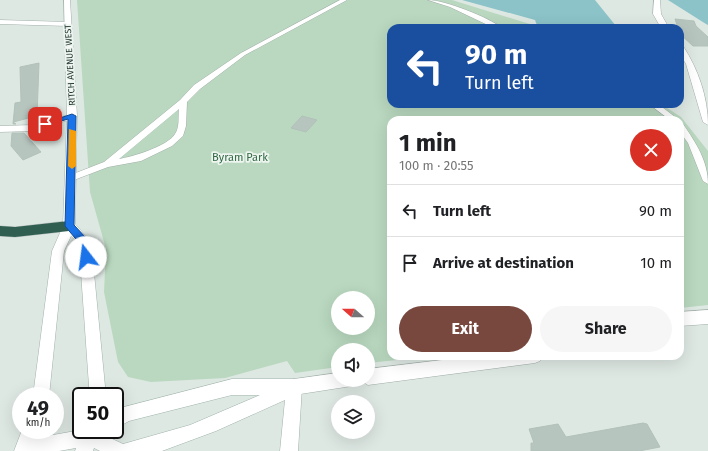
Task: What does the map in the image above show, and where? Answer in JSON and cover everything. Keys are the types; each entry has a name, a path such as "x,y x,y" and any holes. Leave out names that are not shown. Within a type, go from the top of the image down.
{"highway":[{"path":"0,231 15,232 69,226"}],"main road":[{"name":"RITCH AVENUE WEST","path":"42,387 58,250 69,226 72,116 67,0"},
{"path":"658,0 657,14 663,24"},
{"path":"684,54 690,64 708,122"},
{"path":"69,226 85,242 98,387"},
{"path":"684,319 708,316"},
{"path":"375,376 503,360"},
{"path":"124,415 232,387 294,388 331,382"},
{"path":"127,451 151,447 230,417 294,388"},
{"path":"289,451 294,388"},
{"path":"23,450 27,439"},
{"path":"23,450 81,439"},
{"path":"95,439 118,451"}],"lane":[{"path":"107,164 183,102 197,87 243,54 344,0"},
{"path":"431,0 452,6 490,24"},
{"path":"0,22 68,24"},
{"path":"71,178 107,164 138,160 169,144 179,136 182,126 183,102"},
{"path":"658,108 670,116"},
{"path":"0,129 32,128 72,116"},
{"path":"684,132 692,143 708,181"}],"green space":[{"name":"Byram Park","path":"77,0 452,0 530,24 387,24 387,108 667,108 679,116 387,116 387,360 397,360 375,362 375,343 331,343 331,368 295,373 287,361 225,378 151,382 128,377 118,362 104,292 106,249 90,192"},
{"name":"Byram Park","path":"684,121 708,151 708,305 684,308"}],"water":[{"path":"462,0 595,0 614,24 536,24 535,20"},
{"path":"668,0 708,0 708,25 706,24"}],"building":[{"path":"675,19 694,21 696,26 708,37 708,46 693,46 684,38 684,24 677,24"},
{"path":"39,63 37,116 13,122 15,103 21,102 20,67"},
{"path":"302,116 317,120 306,132 291,128"},
{"path":"12,133 24,133 41,152 23,160 11,146"},
{"path":"643,423 647,424 660,447 639,451 531,451 531,443 534,443 529,429 558,424 566,437"}],"slow traffic":[{"path":"72,131 72,166"}],"route":[{"path":"45,124 72,116 69,226 85,242 86,257"}]}
